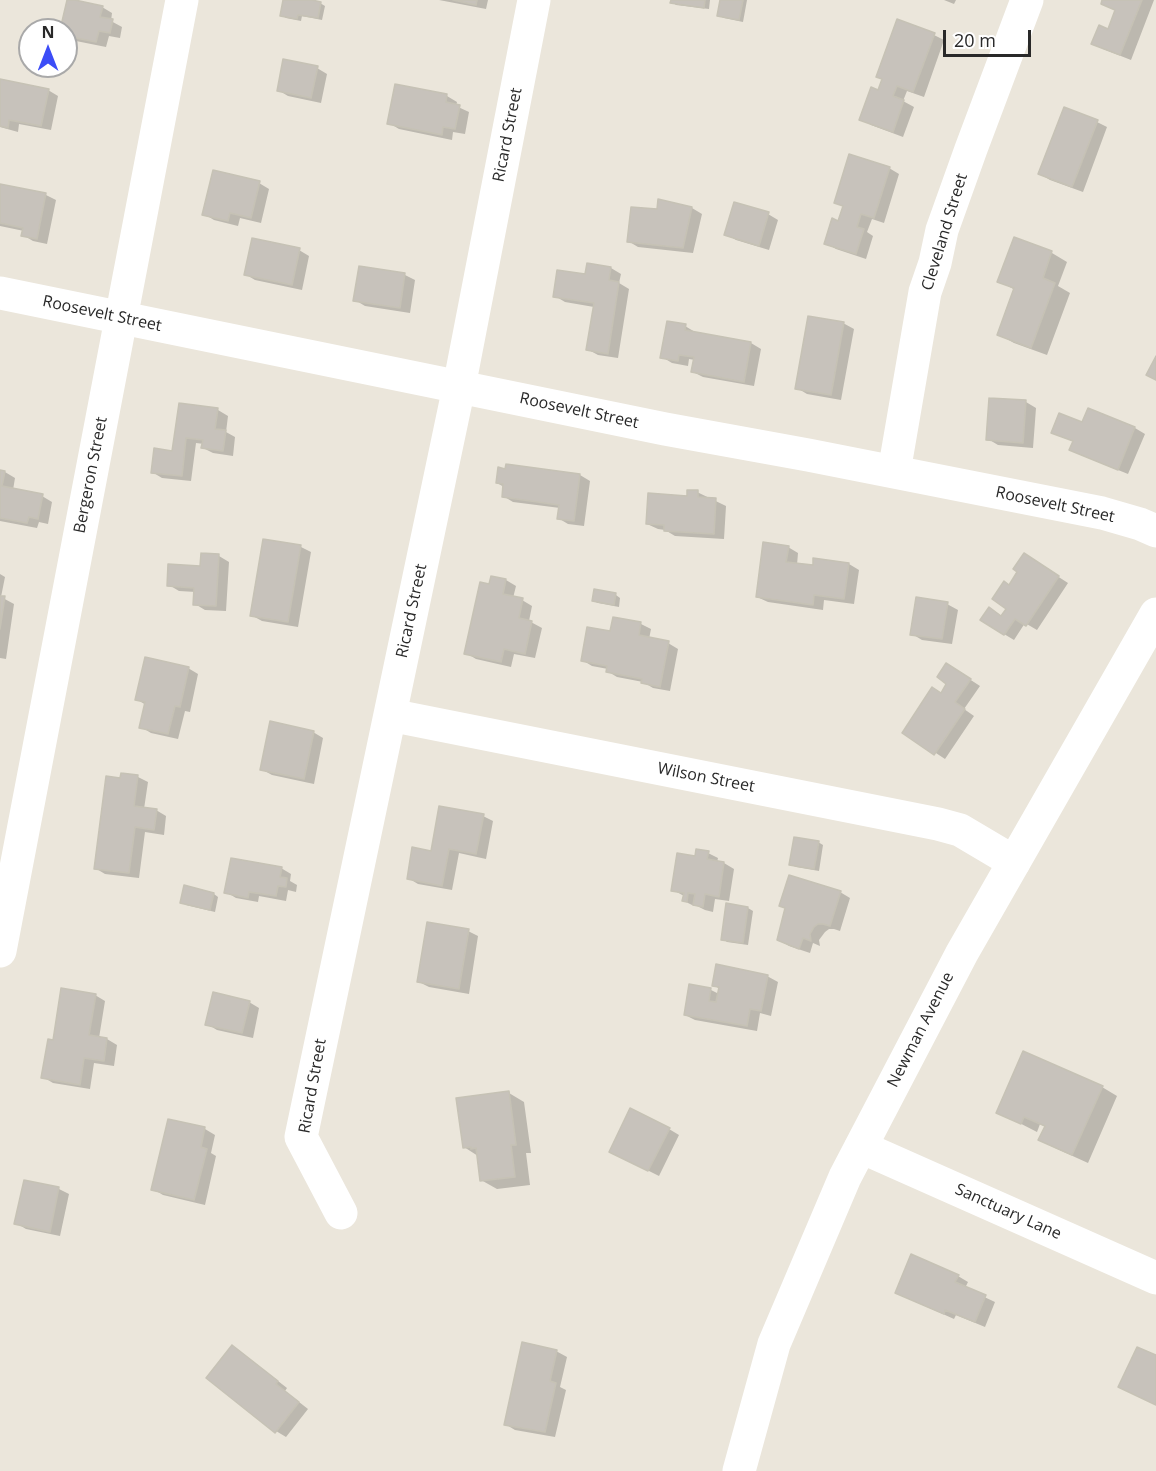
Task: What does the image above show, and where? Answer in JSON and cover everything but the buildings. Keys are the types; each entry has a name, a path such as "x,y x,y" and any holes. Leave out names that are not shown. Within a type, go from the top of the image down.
{"street":[{"name":"Bergeron Street","path":"0,951 182,0"},
{"name":"Ricard Street","path":"341,1213 301,1137 459,387 534,0"},
{"name":"Cleveland Street","path":"894,472 926,292 942,230 1028,0"},
{"name":"Roosevelt Street","path":"0,293 665,429 1102,513 1156,531"},
{"name":"Newman Avenue","path":"739,1471 774,1344 845,1177 962,953 1156,614"},
{"name":"Wilson Street","path":"390,715 938,824 960,830 1014,862"},
{"name":"Sanctuary Lane","path":"861,1147 1156,1278"}]}
